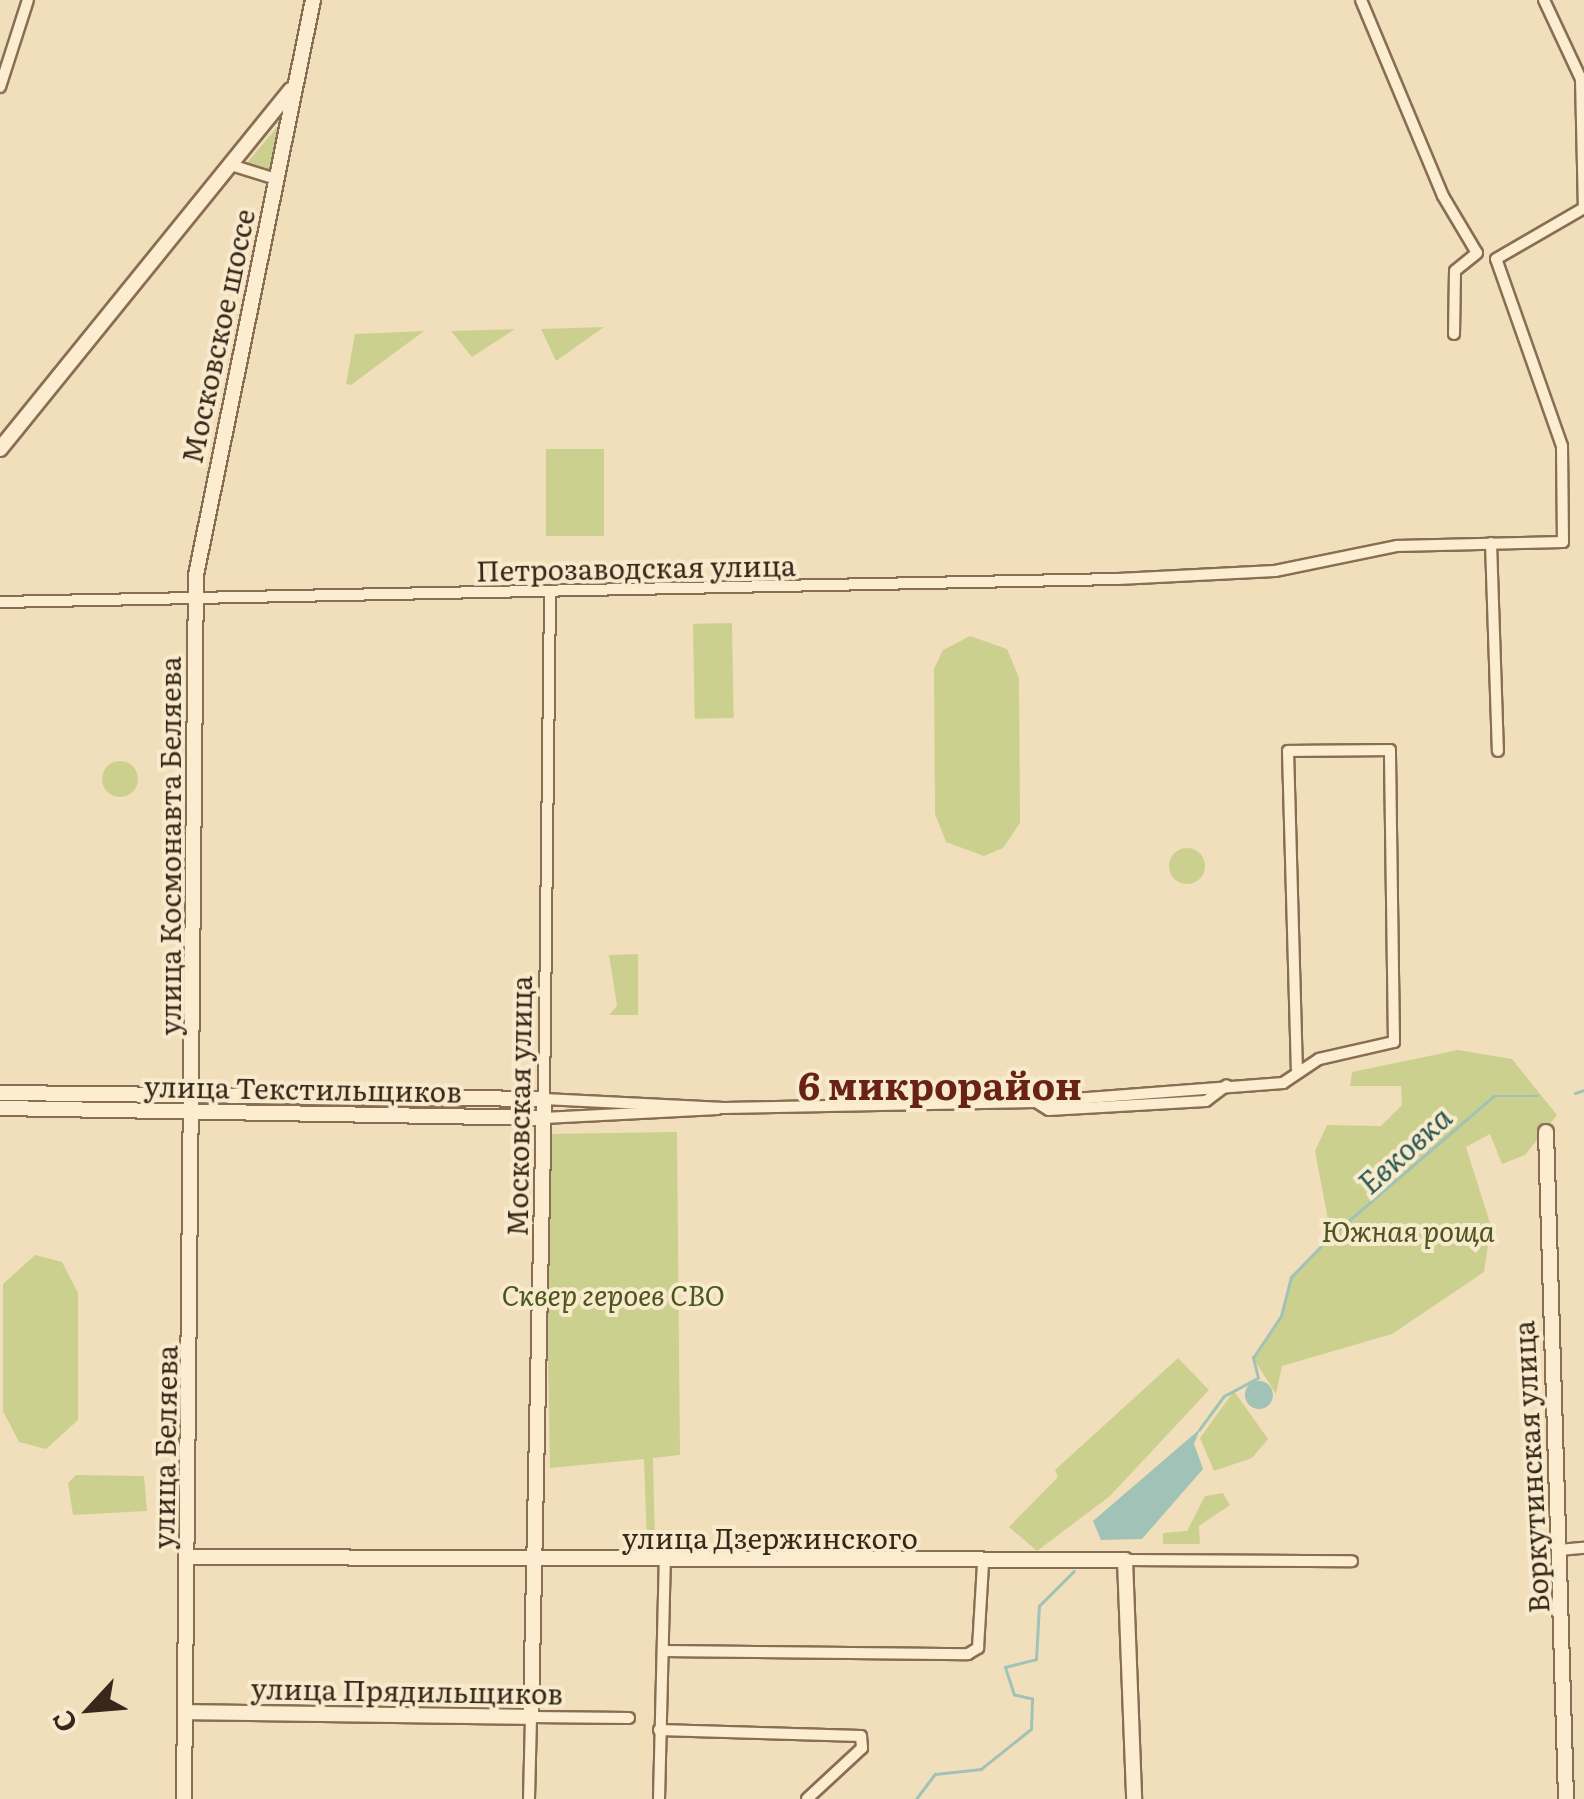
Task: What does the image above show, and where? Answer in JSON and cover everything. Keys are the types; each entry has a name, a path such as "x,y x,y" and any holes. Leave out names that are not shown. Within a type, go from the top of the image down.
{"street":[{"path":"0,87 28,0"},
{"name":"Московское шоссе","path":"195,597 313,0"},
{"path":"1361,0 1443,196 1478,253 1496,259 1584,208 1580,79 1544,0"},
{"path":"1552,12 1556,0"},
{"name":"Московское шоссе","path":"0,450 295,86"},
{"path":"231,165 276,179"},
{"path":"1454,334 1455,271 1478,253"},
{"name":"Петрозаводская улица","path":"0,602 550,594 1274,571 1396,546 1563,542 1562,446 1496,259"},
{"path":"1491,543 1498,752"},
{"name":"Московская улица","path":"529,1799 544,1118 550,594"},
{"name":"улица Космонавта Беляева","path":"193,1102 195,597"},
{"name":"улица Текстильщиков","path":"0,1108 193,1102 677,1101 724,1108 1036,1102 1283,1083 1297,1069 1394,1042 1390,750 1288,752 1297,1069"},
{"name":"улица Текстильщиков","path":"0,1093 544,1118 677,1118 724,1108"},
{"path":"677,1101 677,1118"},
{"name":"улица Беляева","path":"184,1799 193,1102"},
{"name":"Воркутинская улица","path":"1546,1132 1566,1799"},
{"path":"1559,1550 1584,1548"},
{"name":"улица Дзержинского","path":"187,1557 534,1562 1352,1561"},
{"path":"1125,1560 1134,1799"},
{"path":"659,1799 664,1561"},
{"path":"663,1651 978,1648 983,1562"},
{"name":"улица Прядильщиков","path":"185,1712 629,1718"},
{"path":"659,1730 864,1740 806,1799"}],"green space":[{"path":"278,126 271,174 245,165"},
{"path":"604,327 556,361 541,329"},
{"path":"515,329 472,357 451,331"},
{"path":"424,331 351,385 346,384 355,334"},
{"path":"546,449 604,449 604,536 546,536"},
{"path":"732,623 734,718 695,719 693,624"},
{"path":"970,636 1007,649 1019,678 1020,823 1003,848 984,856 946,842 935,814 934,669 943,650"},
{"path":"120,761 133,766 138,779 133,792 120,797 107,792 102,779 107,766"},
{"path":"1187,848 1200,853 1205,866 1200,879 1187,884 1174,879 1169,866 1174,853"},
{"path":"638,954 638,1015 609,1015 617,1006 609,955"},
{"name":"Южная роща","path":"1458,1050 1512,1059 1557,1115 1525,1155 1502,1164 1490,1134 1466,1147 1491,1226 1484,1272 1392,1334 1282,1366 1276,1394 1253,1358 1281,1316 1291,1277 1331,1236 1315,1151 1327,1125 1381,1126 1402,1105 1401,1086 1350,1086 1352,1072"},
{"name":"Сквер героев СВО","path":"677,1132 680,1455 653,1458 655,1544 647,1544 644,1459 550,1468 544,1134"},
{"path":"35,1255 62,1262 78,1293 78,1420 46,1449 19,1442 3,1411 3,1284"},
{"path":"1178,1358 1209,1390 1110,1496 1037,1551 1009,1527 1058,1477 1055,1470"},
{"path":"1234,1391 1268,1439 1252,1458 1214,1471 1200,1438"},
{"path":"76,1475 144,1476 147,1511 73,1515 68,1483"},
{"path":"1223,1493 1230,1505 1199,1526 1200,1544 1163,1544 1163,1533 1187,1531 1205,1496"}],"water":[{"path":"1259,1381 1269,1385 1273,1395 1269,1405 1259,1409 1249,1405 1245,1395 1249,1385"},
{"path":"1200,1429 1194,1444 1203,1469 1142,1539 1101,1540 1093,1521"}],"waterway":[{"name":"Евковка","path":"1575,1093 1584,1090"},
{"name":"Евковка","path":"1199,1430 1224,1396 1258,1378 1253,1358 1281,1316 1291,1277 1331,1236 1494,1096 1538,1096"},
{"name":"Евковка","path":"916,1799 935,1774 981,1769 1031,1729 1032,1699 1014,1695 1005,1667 1036,1659 1039,1606 1074,1571"}],"district":[{"name":"6 микрорайон","path":"940,1084"}]}
